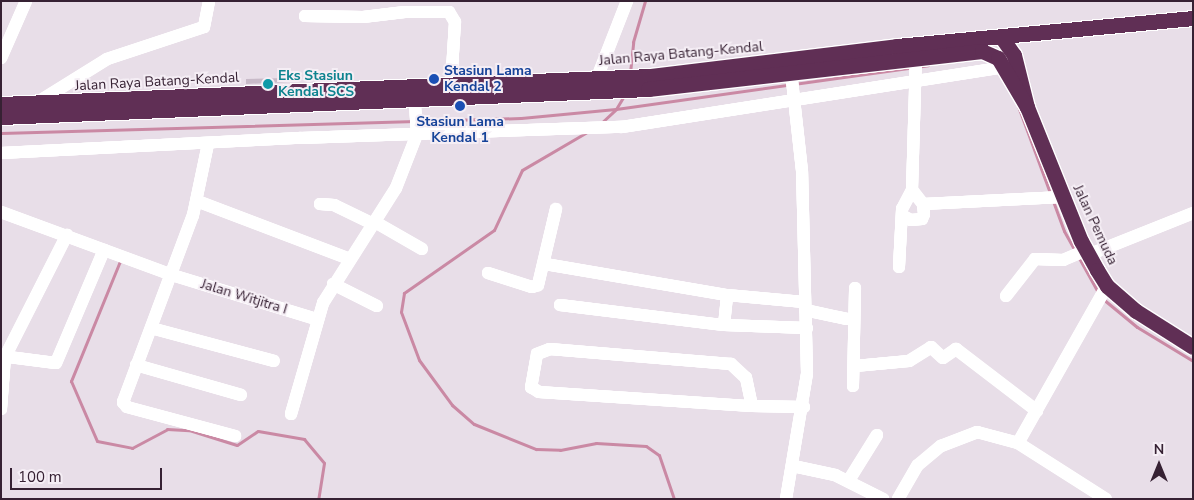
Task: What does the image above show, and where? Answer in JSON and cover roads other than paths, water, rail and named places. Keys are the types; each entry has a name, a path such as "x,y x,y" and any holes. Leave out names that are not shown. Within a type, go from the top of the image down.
{"highway":[{"name":"Jalan Raya Batang-Kendal","path":"647,82 1002,38 1193,18"},
{"name":"Jalan Pemuda","path":"1002,38 1014,55 1027,107 1059,197 1085,252 1106,289 1136,311 1193,347"},
{"name":"Jalan Raya Batang-Kendal","path":"1,104 451,85 647,82 792,73 982,51"},
{"name":"Jalan Pemuda","path":"982,51 998,58 1017,96 1027,107"},
{"name":"Jalan Raya Batang-Kendal","path":"1,117 415,105 603,82"}],"street":[{"path":"1,58 26,1"},
{"path":"37,103 107,58 204,27 209,1"},
{"path":"405,12 408,1"},
{"path":"603,82 626,1"},
{"path":"305,16 363,18 405,12 441,11 454,16 451,85"},
{"path":"898,267 903,216 912,190 916,60"},
{"path":"1,153 417,132 604,128 797,101 915,78 1004,67"},
{"path":"786,499 804,407 807,328 802,171 797,101 792,73"},
{"path":"291,414 316,319 333,284 396,188 417,132 415,105"},
{"path":"208,144 197,202 172,275 124,398 127,407 235,436"},
{"path":"903,216 922,219 923,204 912,190"},
{"path":"923,204 1059,197"},
{"path":"197,202 350,259"},
{"path":"320,204 334,205 374,222 422,249"},
{"path":"488,273 535,286 545,264 556,208"},
{"name":"Jalan Witjitra I","path":"1,212 67,234 172,275 316,319"},
{"path":"1006,296 1036,259 1064,260 1193,213"},
{"path":"1,408 3,357 67,234"},
{"path":"3,357 48,364 61,358 104,250"},
{"path":"545,264 727,295 805,306 847,319"},
{"path":"333,284 377,306"},
{"path":"853,386 855,366 855,288"},
{"path":"1018,443 1106,289"},
{"path":"724,325 727,295"},
{"path":"560,305 724,325 807,328"},
{"path":"151,328 274,361"},
{"path":"855,366 910,362 931,347 943,358 956,349 1037,411"},
{"path":"752,406 746,378 731,364 550,349 537,354 531,387 539,392 752,406 804,407"},
{"path":"136,365 241,395"},
{"path":"898,499 918,464 961,436 977,432 1018,443 1106,499"},
{"path":"849,480 877,435"},
{"path":"793,466 849,480 883,499"}],"waterway":[{"path":"630,73 633,42 645,1"},
{"path":"1,133 521,118 616,109 928,65"},
{"path":"599,125 616,109 625,94"},
{"path":"1018,106 1064,231 1099,294"},
{"path":"587,132 522,170 494,230 404,293 401,312 419,360 452,405 474,424 536,449 560,450 596,443 646,446 659,455 674,499"},
{"path":"120,261 71,381 97,441 132,448 167,429 189,430 237,445 258,431 304,439 324,463 318,499"},
{"path":"1103,299 1137,327 1193,361"}],"place":[{"name":"Stasiun Lama Kendal 2","path":"434,79"},
{"name":"Eks Stasiun Kendal SCS","path":"268,84"},
{"name":"Stasiun Lama Kendal 1","path":"460,106"}]}
